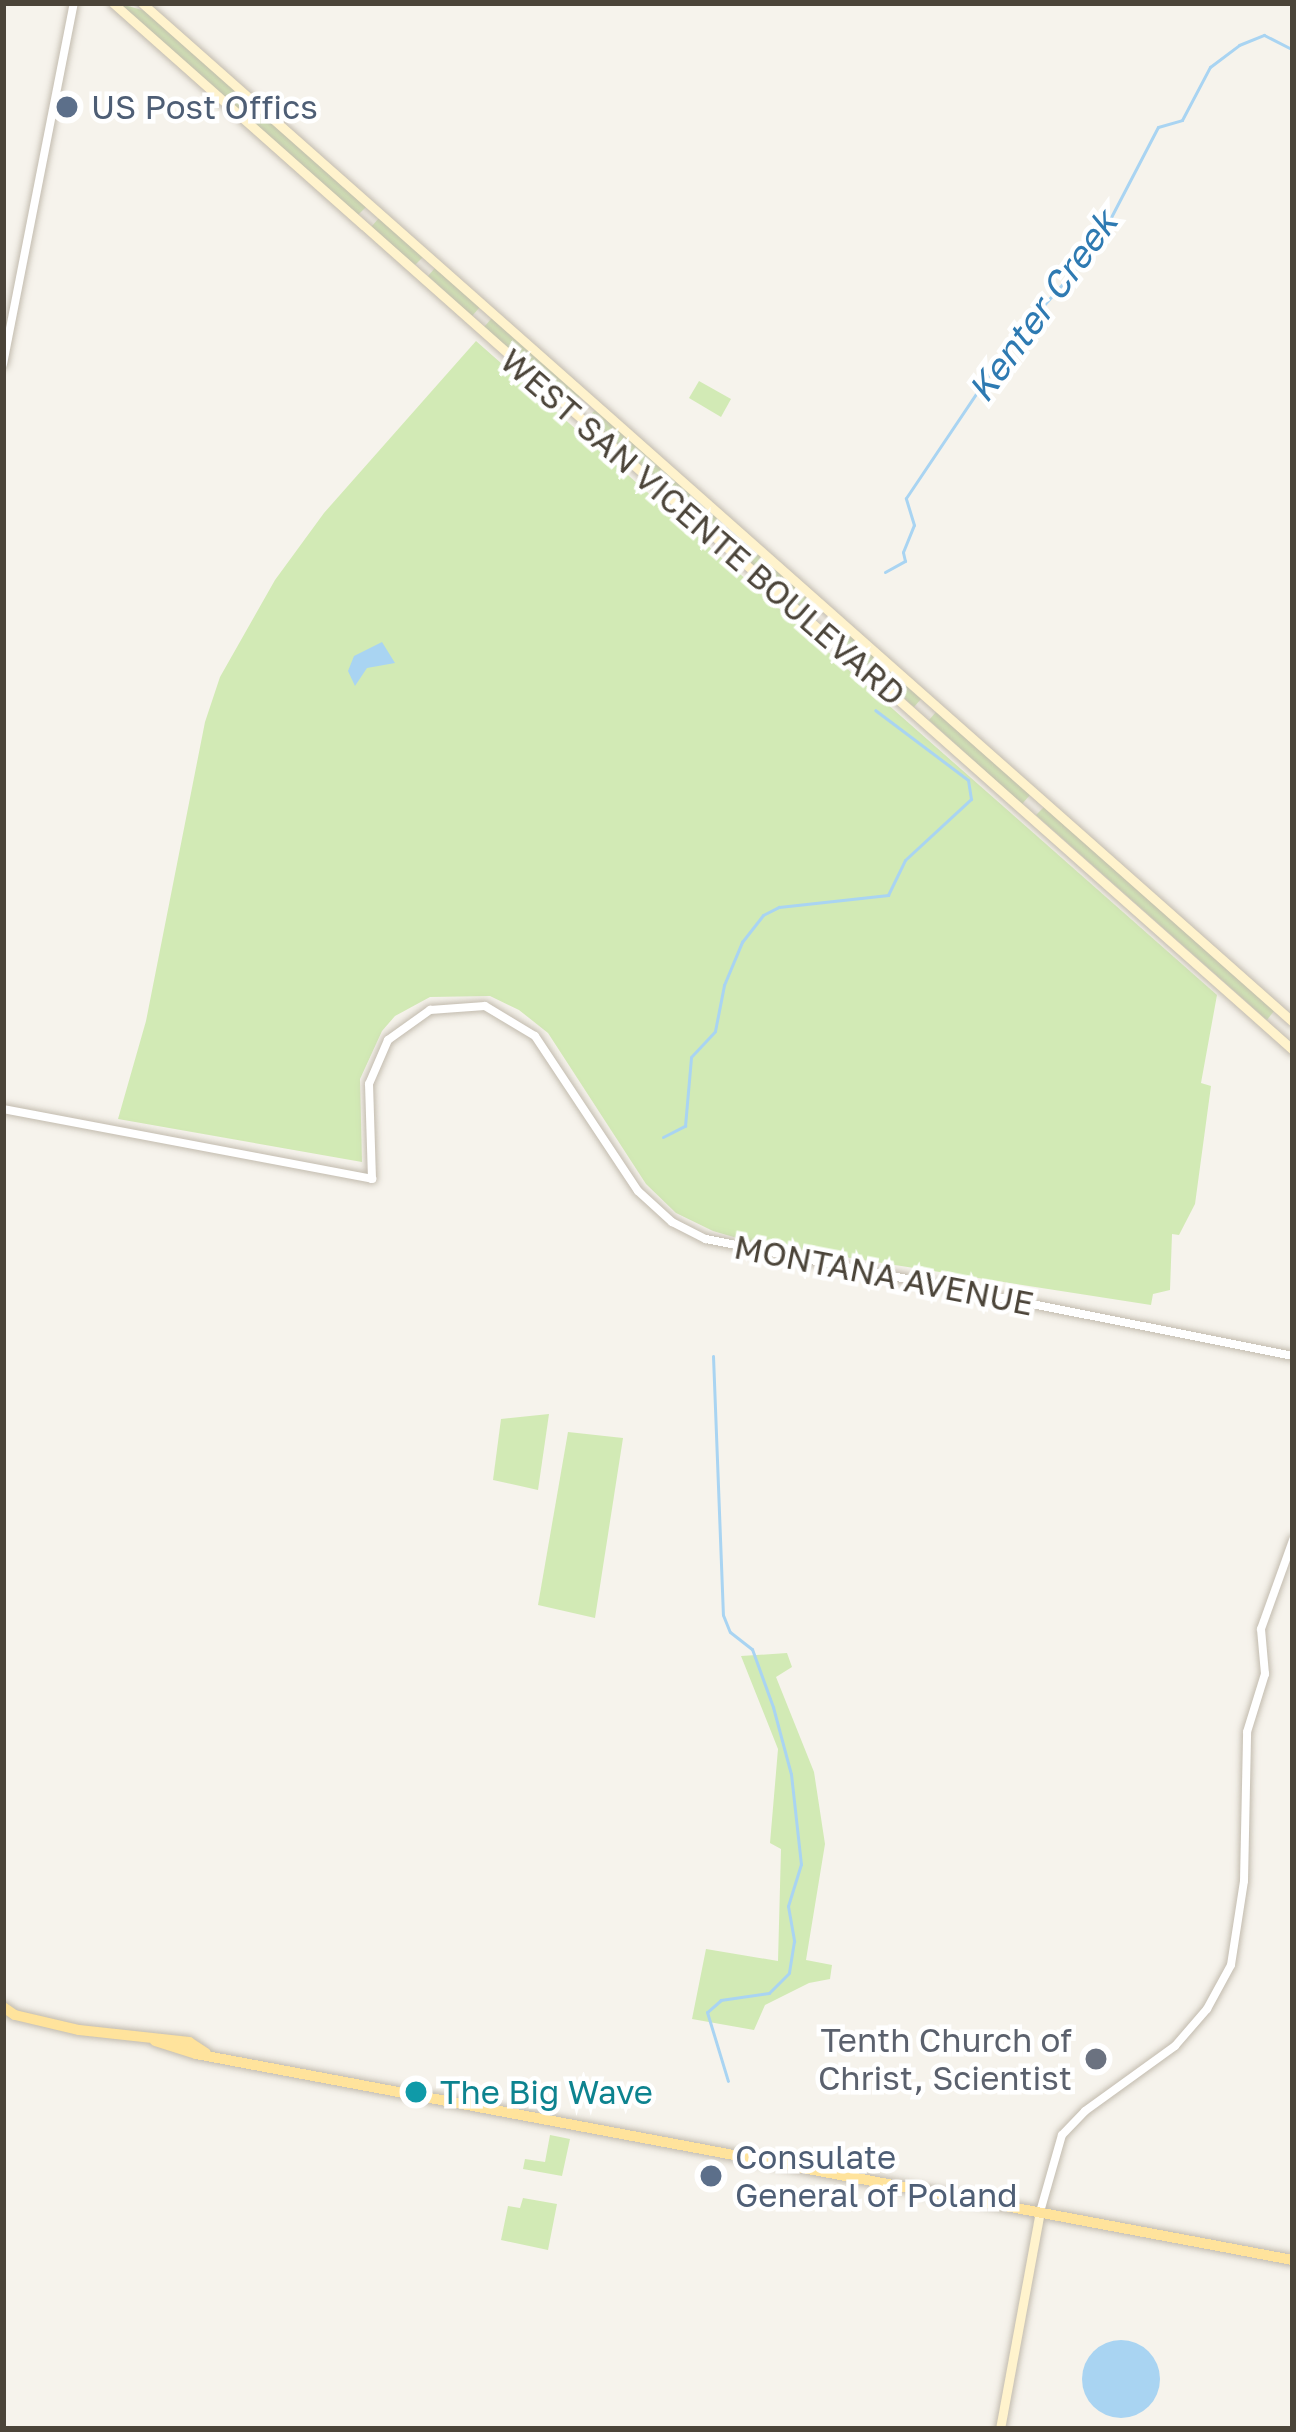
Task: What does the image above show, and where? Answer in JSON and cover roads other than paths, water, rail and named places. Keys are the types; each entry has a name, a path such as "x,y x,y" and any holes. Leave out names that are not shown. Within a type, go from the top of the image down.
{"main road":[{"name":"WEST SAN VICENTE BOULEVARD","path":"113,3 1293,1050"},
{"name":"WEST SAN VICENTE BOULEVARD","path":"142,3 1293,1022"},
{"path":"3,2007 9,2017 155,2041 167,2048 1293,2260"},
{"path":"1000,2429 1040,2212"}],"street":[{"path":"3,364 74,3"},
{"name":"MONTANA AVENUE","path":"3,1109 372,1179 370,1084 388,1040 430,1010 485,1006 520,1023 548,1051 638,1191 672,1222 706,1239 1293,1356"},
{"path":"1040,2212 1062,2135 1085,2110 1174,2046 1207,2008 1231,1965 1244,1881 1247,1732 1265,1674 1261,1629 1293,1540"}],"water":[{"path":"382,642 395,663 367,668 355,686 348,671 354,656"},
{"path":"1121,2340 1149,2351 1160,2379 1149,2407 1121,2418 1093,2407 1082,2379 1093,2351"}],"waterway":[{"name":"Kenter Creek","path":"885,572 905,561 903,552 914,525 906,498 1011,342 1075,270 1109,221 1158,127 1182,120 1210,67 1239,45 1264,35 1293,50"},
{"name":"Kenter Creek","path":"663,1137 685,1126 691,1057 715,1031 724,985 742,942 763,915 779,907 888,895 905,860 971,799 968,780 875,710"},
{"name":"Kenter Creek","path":"713,1356 723,1615 730,1632 752,1649 773,1707 791,1774 801,1864 788,1906 794,1941 789,1973 769,1993 721,2000 707,2012 728,2081"}],"place":[{"name":"US Post Offics","path":"67,107"},
{"name":"Tenth Church of Christ, Scientist","path":"1096,2059"},
{"name":"The Big Wave","path":"416,2092"},
{"name":"Consulate General of Poland","path":"711,2176"}]}
